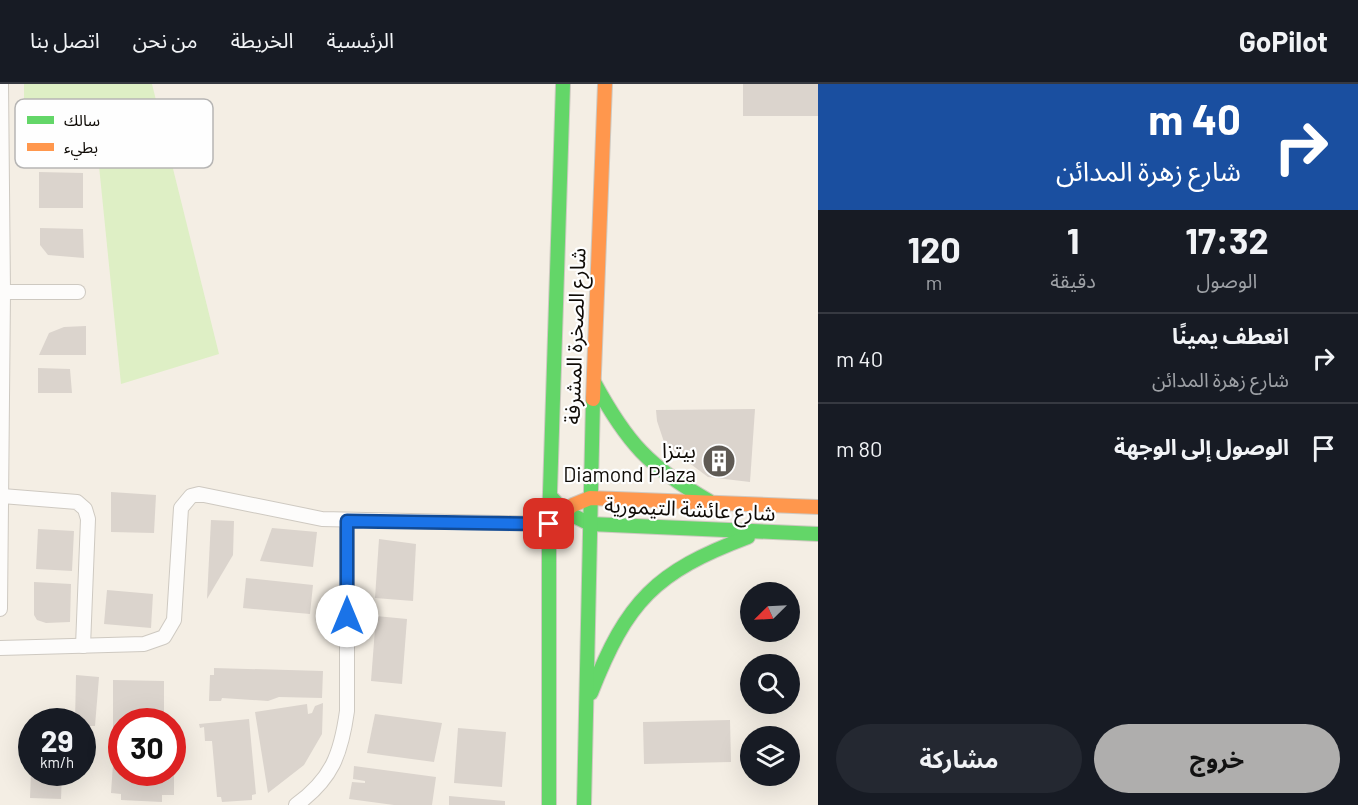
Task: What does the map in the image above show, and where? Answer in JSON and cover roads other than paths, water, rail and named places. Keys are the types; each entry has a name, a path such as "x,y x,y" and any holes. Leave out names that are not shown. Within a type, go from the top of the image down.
{"main road":[{"name":"شارع الصخرة المشرفة","path":"549,805 549,524 563,84"},
{"name":"شارع الصخرة المشرفة","path":"584,805 593,380 605,84"},
{"path":"593,380 618,427 635,450 672,480 713,503"},
{"name":"شارع عائشة التيمورية","path":"551,497 564,511 590,524 758,534 818,534"},
{"name":"شارع عائشة التيمورية","path":"549,524 564,511 590,498 818,507"},
{"path":"585,709 618,626 634,604 663,578 683,565 721,547 758,534"}],"street":[{"path":"0,609 1,84"},
{"path":"2,292 78,292"},
{"path":"0,648 154,643 170,630 174,620 182,508 191,496 199,494 297,515 347,521 549,524"},
{"path":"2,496 77,502 85,510 88,519 83,646"},
{"path":"296,805 316,791 334,765 343,737 347,711 347,521"},
{"path":"314,805 316,791"}],"place":[{"name":"بيتزا Diamond Plaza","path":"719,461"}]}
